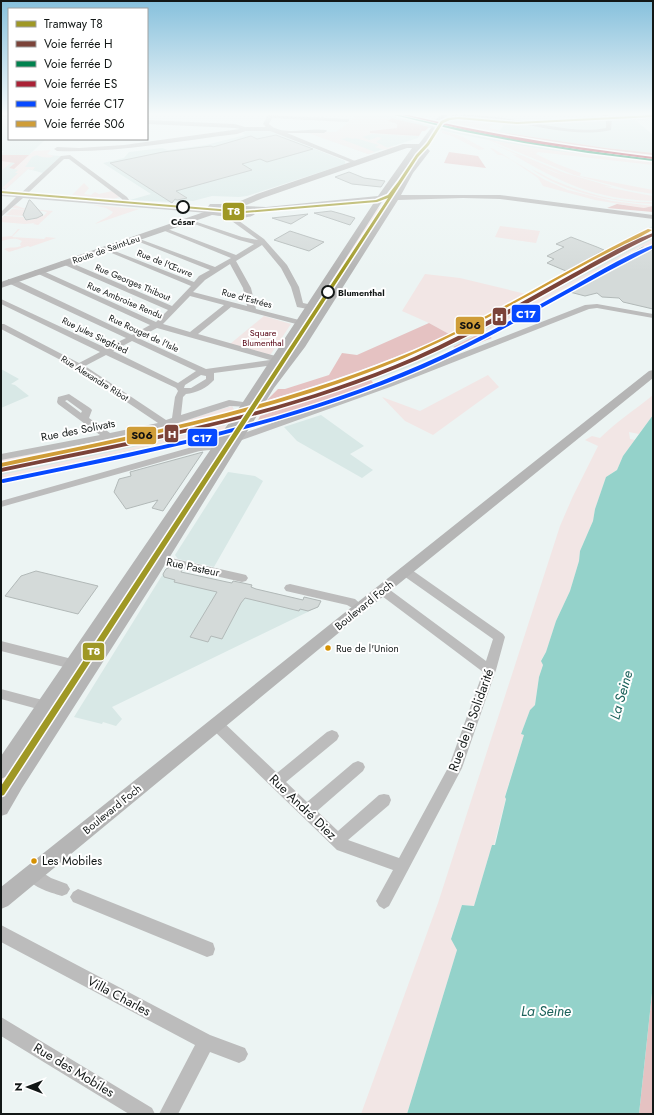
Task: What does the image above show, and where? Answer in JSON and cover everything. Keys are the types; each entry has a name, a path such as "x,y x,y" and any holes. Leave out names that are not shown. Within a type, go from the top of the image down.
{"main road":[{"path":"237,211 241,204 260,196 345,167"},
{"path":"1,808 218,447 247,405 379,201 404,167"},
{"path":"4,763 45,706 72,664 152,558 236,439 269,387 284,370 397,200 414,167"},
{"path":"227,206 260,196"},
{"path":"209,212 455,196 488,196 653,215"},
{"name":"Route de Saint-Leu","path":"1,285 189,221 209,212 213,206 227,206"},
{"path":"227,206 237,211"},
{"name":"Boulevard Foch","path":"1,899 359,608 653,373"}],"street":[{"path":"1,215 52,167"},
{"path":"84,167 124,196 125,203"},
{"path":"1,194 125,203 209,212"},
{"path":"237,211 231,218 253,234 284,267 294,287 300,305 324,310"},
{"path":"189,221 241,239 260,241"},
{"path":"163,230 234,258 248,288 252,310"},
{"path":"241,239 250,238 253,234"},
{"path":"135,239 215,270"},
{"path":"79,366 156,325 202,278 260,241"},
{"name":"Rue de l'Œuvre","path":"105,249 195,285"},
{"name":"Rue Georges Thibout","path":"64,263 172,310"},
{"name":"Rue Ambroise Rendu","path":"38,272 156,325 275,361"},
{"name":"Rue Rouget de l'Isle","path":"11,281 205,372"},
{"name":"Rue d'Estrées","path":"188,293 300,323"},
{"name":"Rue Jules Siegfried","path":"1,301 182,389"},
{"path":"192,335 230,304"},
{"path":"236,439 390,384 588,307 597,306 653,316"},
{"name":"Rue Alexandre Ribot","path":"1,326 79,366 166,424"},
{"path":"176,420 182,383 198,373 275,361"},
{"path":"182,389 196,390 210,380 211,375 205,372"},
{"name":"Rue des Solivats","path":"1,457 166,424 229,403 247,405"},
{"path":"84,418 108,436"},
{"path":"244,426 263,429"},
{"path":"1,504 193,449 211,446 218,447"},
{"name":"Rue Pasteur","path":"152,558 242,578"},
{"name":"Rue de la Solidarité","path":"384,901 455,768 490,670 499,638 405,571"},
{"path":"290,588 351,602 359,608"},
{"path":"382,590 490,670"},
{"path":"1,646 72,664"},
{"path":"1,694 45,706"},
{"name":"Rue André Diez","path":"216,724 342,845 403,866"},
{"path":"276,781 332,736"},
{"path":"307,811 358,767"},
{"path":"338,840 384,800"},
{"path":"32,873 47,884 62,890"},
{"path":"78,897 207,949"},
{"name":"Villa Charles","path":"1,933 206,1042 239,1054"},
{"name":"Rue des Mobiles","path":"1,1026 146,1114"},
{"path":"168,1114 206,1042"}],"shaded area":[{"path":"1,167 49,167 43,173 28,169 5,190 1,189"},
{"path":"109,167 336,167 247,196 212,196 193,201 182,200 171,202 130,200 151,194"},
{"path":"617,204 644,208 653,206 653,212 607,208"},
{"path":"653,226 653,240 424,361 375,380 260,416 266,401 372,366 420,347 526,294 636,233"},
{"path":"429,323 449,334 404,354 336,379 266,401 278,389 285,389 329,375 342,353 357,355"},
{"path":"482,332 492,338 460,350 453,347"},
{"path":"1,369 19,379 11,384 15,385 29,396 1,408"},
{"path":"371,380 375,385 267,423 259,422 258,420 260,416"},
{"path":"232,406 234,410 225,428 188,438 1,479 1,460 155,430"},
{"path":"321,415 364,446 350,454 373,470 362,478 297,441 284,427"},
{"path":"228,472 255,476 263,481 214,567 178,559 175,555"},
{"path":"171,567 183,570 181,572 226,582 232,583 233,581 252,585 251,587 256,589 303,600 304,597 321,601 318,607 112,707 122,719 116,726 74,717 166,569"},
{"path":"653,984 653,1114 639,1114"}],"green space":[{"path":"35,167 33,170 28,169 5,190 5,188 1,189 18,173 15,173 18,170 9,168"},
{"path":"522,167 545,180 568,190 612,201 653,206 644,208 595,200 543,186 538,178"},
{"path":"536,167 543,167 578,180 653,196 653,201 632,200 596,193 579,188"},
{"path":"544,167 550,167 565,173 613,187 582,181"},
{"path":"555,167 565,167 581,173 580,176 653,190 653,194 629,190 574,175"},
{"path":"531,169 567,186 591,194 628,201 653,202 653,204 621,201 589,195 559,184"},
{"path":"84,183 89,188 84,194 91,195 95,192 99,194 112,191 120,197 113,199 72,195"},
{"path":"15,205 23,208 53,211 38,225 33,224 35,223 25,224 1,222 1,219 4,216 25,217 24,219 31,220 44,215 47,212 36,210 24,216 6,215 12,209 32,210 12,208"},
{"path":"93,205 139,209 95,224 113,212 106,208"},
{"path":"378,208 387,209 343,278 333,277"},
{"path":"500,226 540,231 536,243 495,237"},
{"path":"18,229 20,229 12,237 44,239 46,237 56,238 30,247 28,246 9,252 4,249 21,246 20,244 22,241 9,239 1,241 1,237 12,236"},
{"path":"653,239 653,250 642,246 483,333 482,332 541,298"},
{"path":"425,274 460,278 526,294 449,334 402,311"},
{"path":"312,312 318,314 259,400 273,368 309,313"},
{"name":"Square Blumenthal","path":"264,316 291,324 271,354 266,355 230,344"},
{"path":"488,375 499,387 433,435 405,421 382,397 420,411"},
{"path":"653,395 653,415 639,434 629,432 630,439 635,440 623,456 617,470 606,477 595,509 593,521 580,551 579,561 570,591 556,621 546,652 541,660 543,665 539,677 535,705 530,710 521,734 524,735 505,796 506,798 494,845 492,845 474,906 462,905 451,938 457,950 407,1114 361,1114 438,903 560,526 598,446 585,440 592,436 600,438 619,421"},
{"path":"232,406 234,410 162,428"},
{"path":"227,425 219,437 212,440 208,433 1,479 1,475 121,450"},
{"path":"155,430 1,462 1,460"},
{"path":"222,445 229,446 164,549 153,547"},
{"path":"140,566 151,569 1,798 1,780 126,591"}],"water":[{"name":"La Seine","path":"653,415 653,984 639,1114 407,1114 457,950 451,939 462,905 474,906 492,845 495,845 506,799 505,797 524,735 521,734 530,710 535,705 539,677 543,665 541,661 546,652 556,621 570,591 579,561 580,551 593,521 595,509 606,477 617,470 623,456"}],"building":[{"path":"116,167 247,167 252,170 176,191 187,198 175,199 172,203"},
{"path":"349,172 364,178 385,181 381,187 352,184 335,177"},
{"path":"29,200 43,215 26,220 23,215"},
{"path":"331,211 355,218 350,225 314,213"},
{"path":"308,214 291,224 272,218"},
{"path":"290,231 324,242 309,251 274,240"},
{"path":"571,237 604,250 566,271 547,263 554,259 547,256 564,247 556,244"},
{"path":"643,247 653,251 653,309 623,302 619,298 602,297 597,293 585,296 566,291"},
{"path":"203,452 163,511 152,508 158,500 126,509 114,492 119,479 131,476 130,472"},
{"path":"170,567 182,570 181,572 232,583 233,581 252,585 251,587 256,589 303,600 304,597 321,601 318,607 308,611 300,609 299,611 245,598 222,639 211,636 208,642 190,637 217,592 174,582 175,580 164,577 163,574 166,569"},
{"path":"36,571 98,586 78,614 5,596 21,576"}],"tram line":[{"name":"T8","path":"1,793 410,167"},
{"name":"T8","path":"1,192 244,212 377,201 389,196 399,183"}],"rail line":[{"name":"S06","path":"1,465 159,432 211,419 314,390 365,372 445,338 504,308 620,244 650,230"},
{"name":"H","path":"1,470 210,425 313,396 364,379 414,359 475,330 653,234"},
{"name":"C17","path":"3,481 215,435 319,405 370,387 451,354 509,324 624,260 653,246"}],"place":[{"name":"César","path":"183,207"},
{"name":"Blumenthal","path":"328,292"},
{"name":"Rue de l'Union","path":"328,648"},
{"name":"Les Mobiles","path":"34,861"}]}
